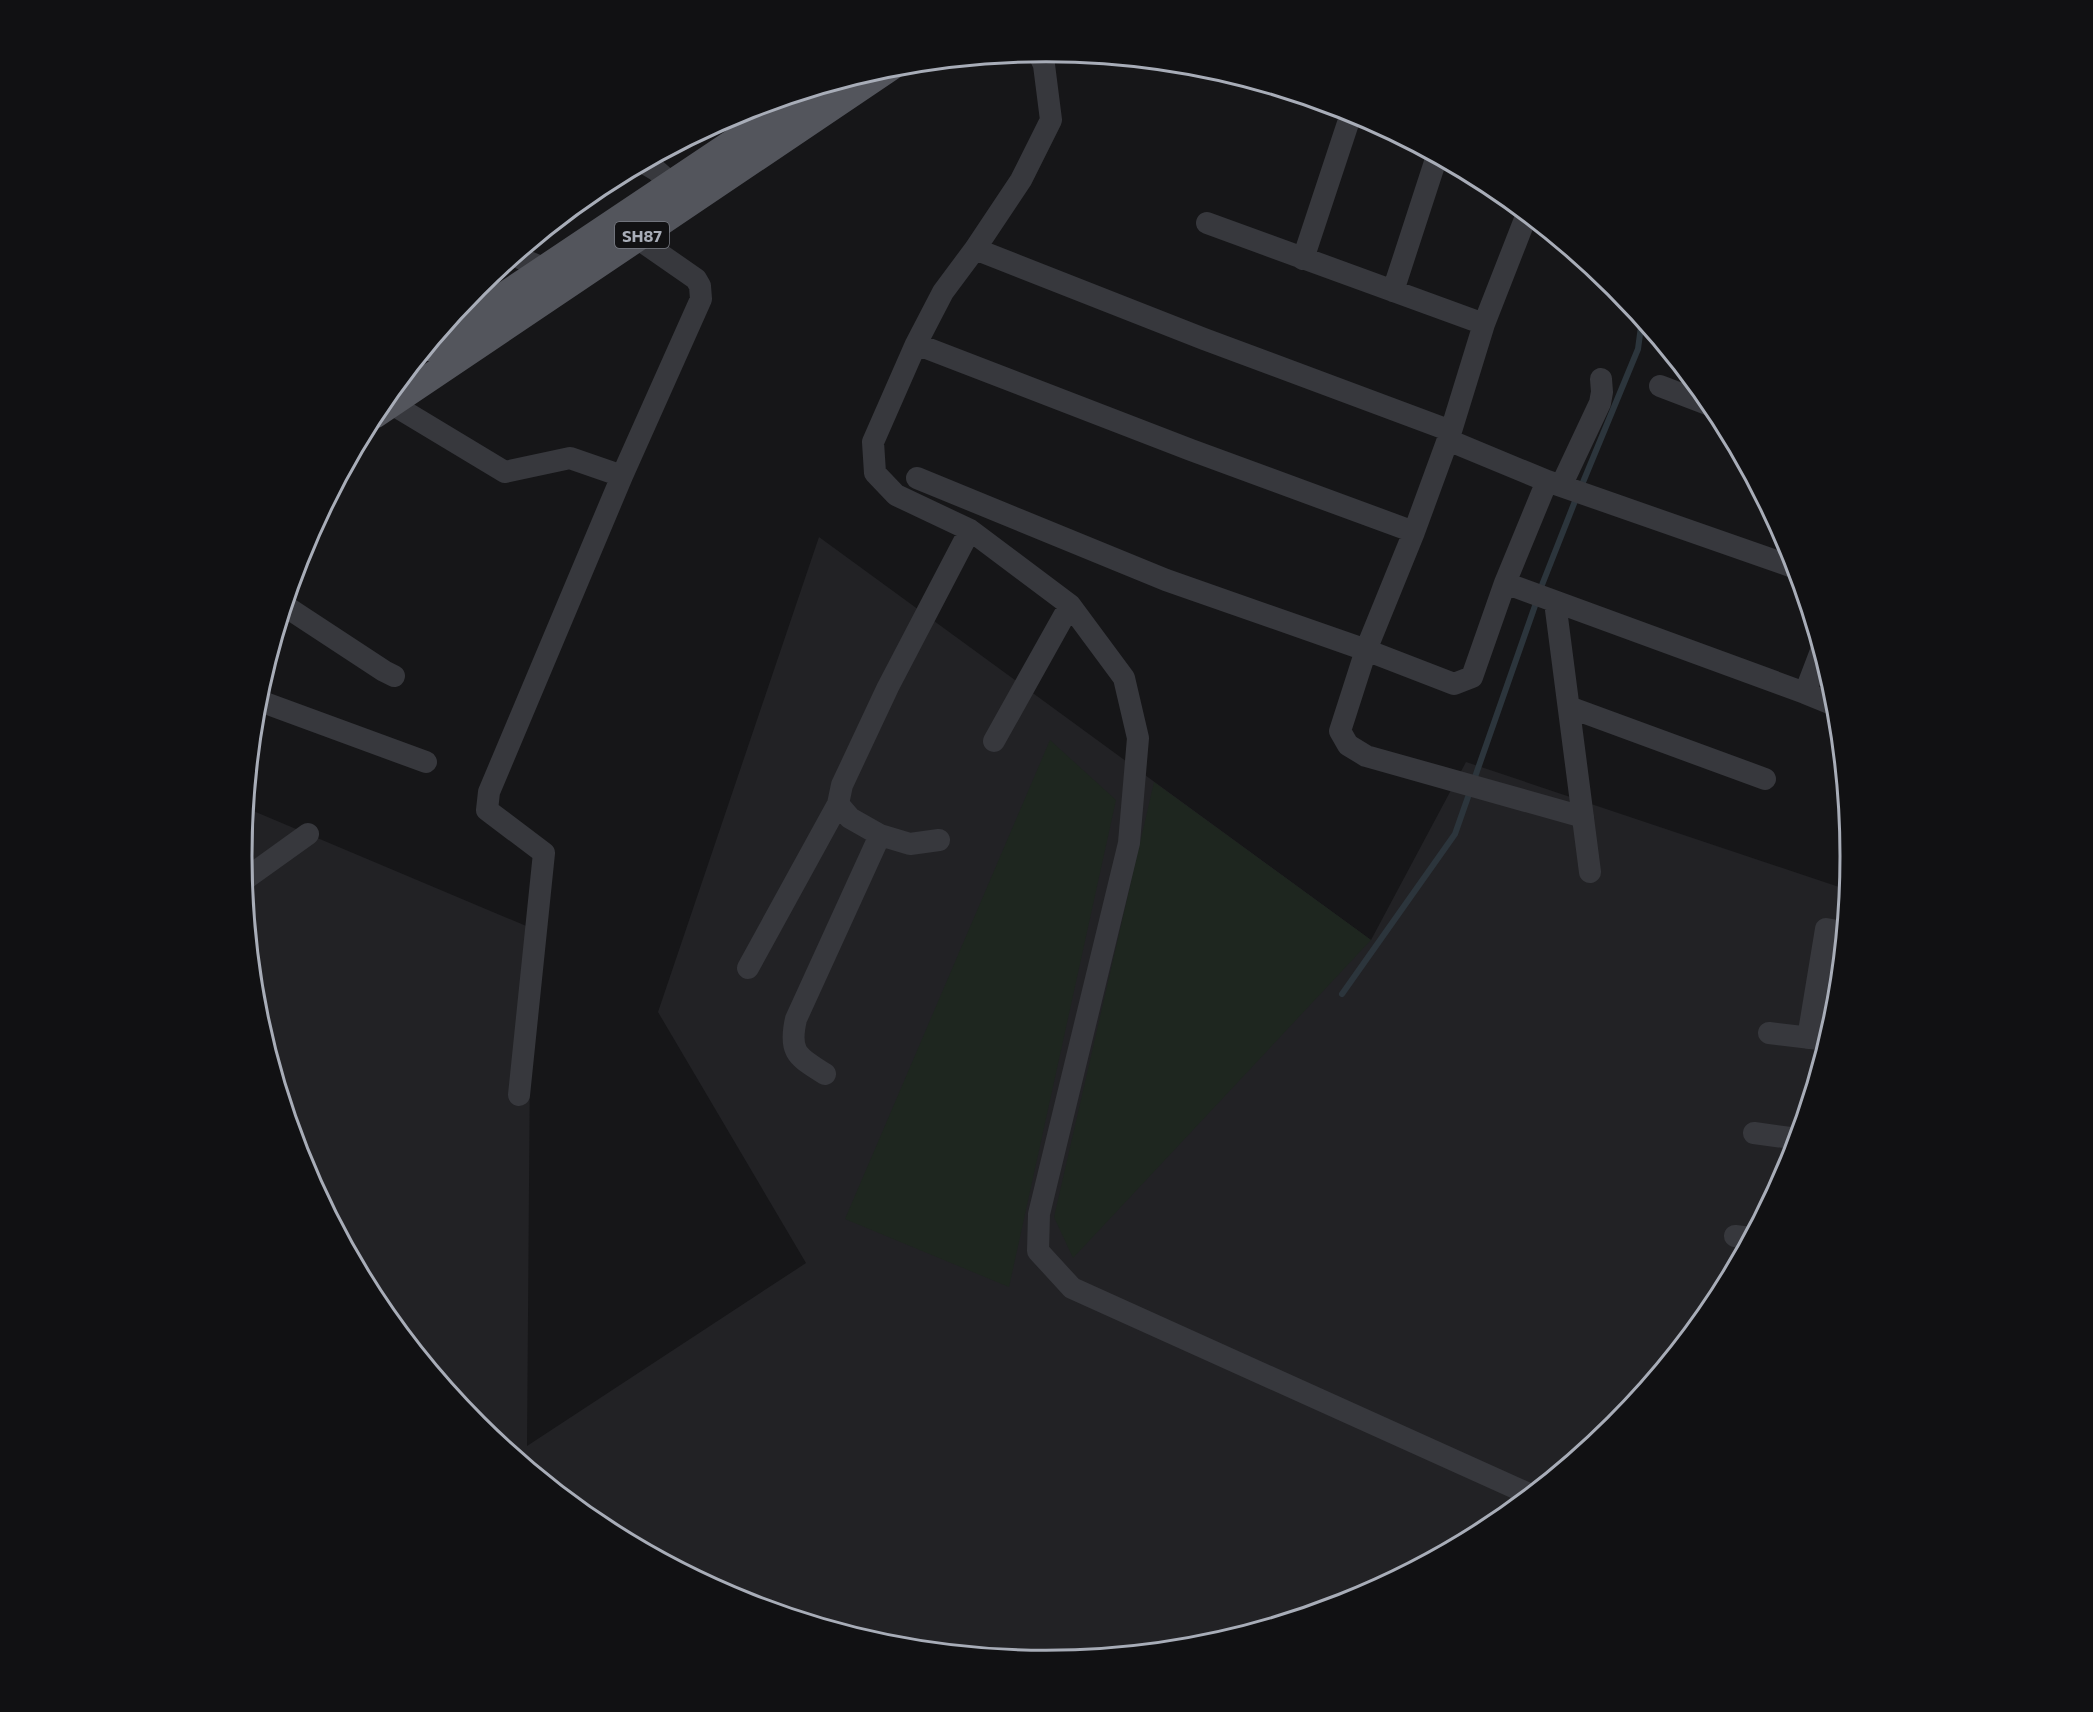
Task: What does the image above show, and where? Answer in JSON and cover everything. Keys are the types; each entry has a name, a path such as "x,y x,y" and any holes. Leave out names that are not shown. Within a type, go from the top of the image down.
{"main road":[{"name":"SH87","path":"396,401 637,238 757,128 842,89"},
{"path":"459,322 757,128 786,106"}],"street":[{"path":"1043,62 1051,120 1021,180 943,292 916,344 873,442 874,472 896,495 970,530 1070,605 1124,678 1138,738 1130,843 1039,1214 1038,1251 1072,1288 1523,1491"},
{"path":"1303,259 1349,121"},
{"path":"1393,291 1435,163"},
{"path":"651,167 672,184"},
{"path":"1524,222 1484,324 1449,435 1414,532 1366,650 1340,731 1348,745 1366,756 1583,817"},
{"path":"1207,223 1484,324"},
{"path":"519,1095 544,853 487,810 489,792 622,476 701,299 700,286 696,279 637,238"},
{"path":"975,249 1449,435 1554,483 1786,564"},
{"path":"522,259 543,268"},
{"path":"916,344 1191,450 1414,532"},
{"path":"917,478 1166,580 1366,650 1454,684 1472,677 1504,583 1554,483 1600,403 1601,379"},
{"path":"1660,386 1696,400"},
{"path":"388,412 505,472 570,458 622,476"},
{"path":"747,968 838,804 842,785 888,687 970,530"},
{"path":"1504,583 1826,702"},
{"path":"1555,602 1590,872"},
{"path":"994,741 1070,605"},
{"path":"291,610 394,676"},
{"path":"1805,693 1817,662"},
{"path":"267,704 426,762"},
{"path":"1569,707 1765,779"},
{"path":"838,804 850,818 880,836 910,844 939,840"},
{"path":"253,874 308,834"},
{"path":"825,1074 800,1057 794,1046 793,1032 796,1019 880,836"},
{"path":"1769,1033 1818,1039 1826,929 1837,931"},
{"path":"1754,1133 1789,1138"}],"shaded area":[{"path":"819,537 1371,940 1466,762 1840,887 1834,960 1826,1011 1814,1062 1781,1160 1735,1253 1677,1340 1644,1380 1608,1418 1530,1486 1488,1517 1398,1569 1302,1608 1252,1623 1150,1644 1098,1649 1046,1650 995,1649 943,1644 841,1623 791,1608 695,1569 605,1517 523,1453 485,1418 416,1340 386,1297 358,1253 312,1160 279,1062 267,1011 254,908 252,856 254,811 531,928 527,1446 806,1263 658,1012"},
{"path":"1050,740 1116,800 1009,1287 845,1219"},
{"path":"1154,782 1371,940 1073,1258 1054,1217"}],"waterway":[{"path":"1581,487 1638,349 1641,329"},
{"path":"1540,590 1577,496"},
{"path":"1342,994 1455,834 1537,600"}]}
